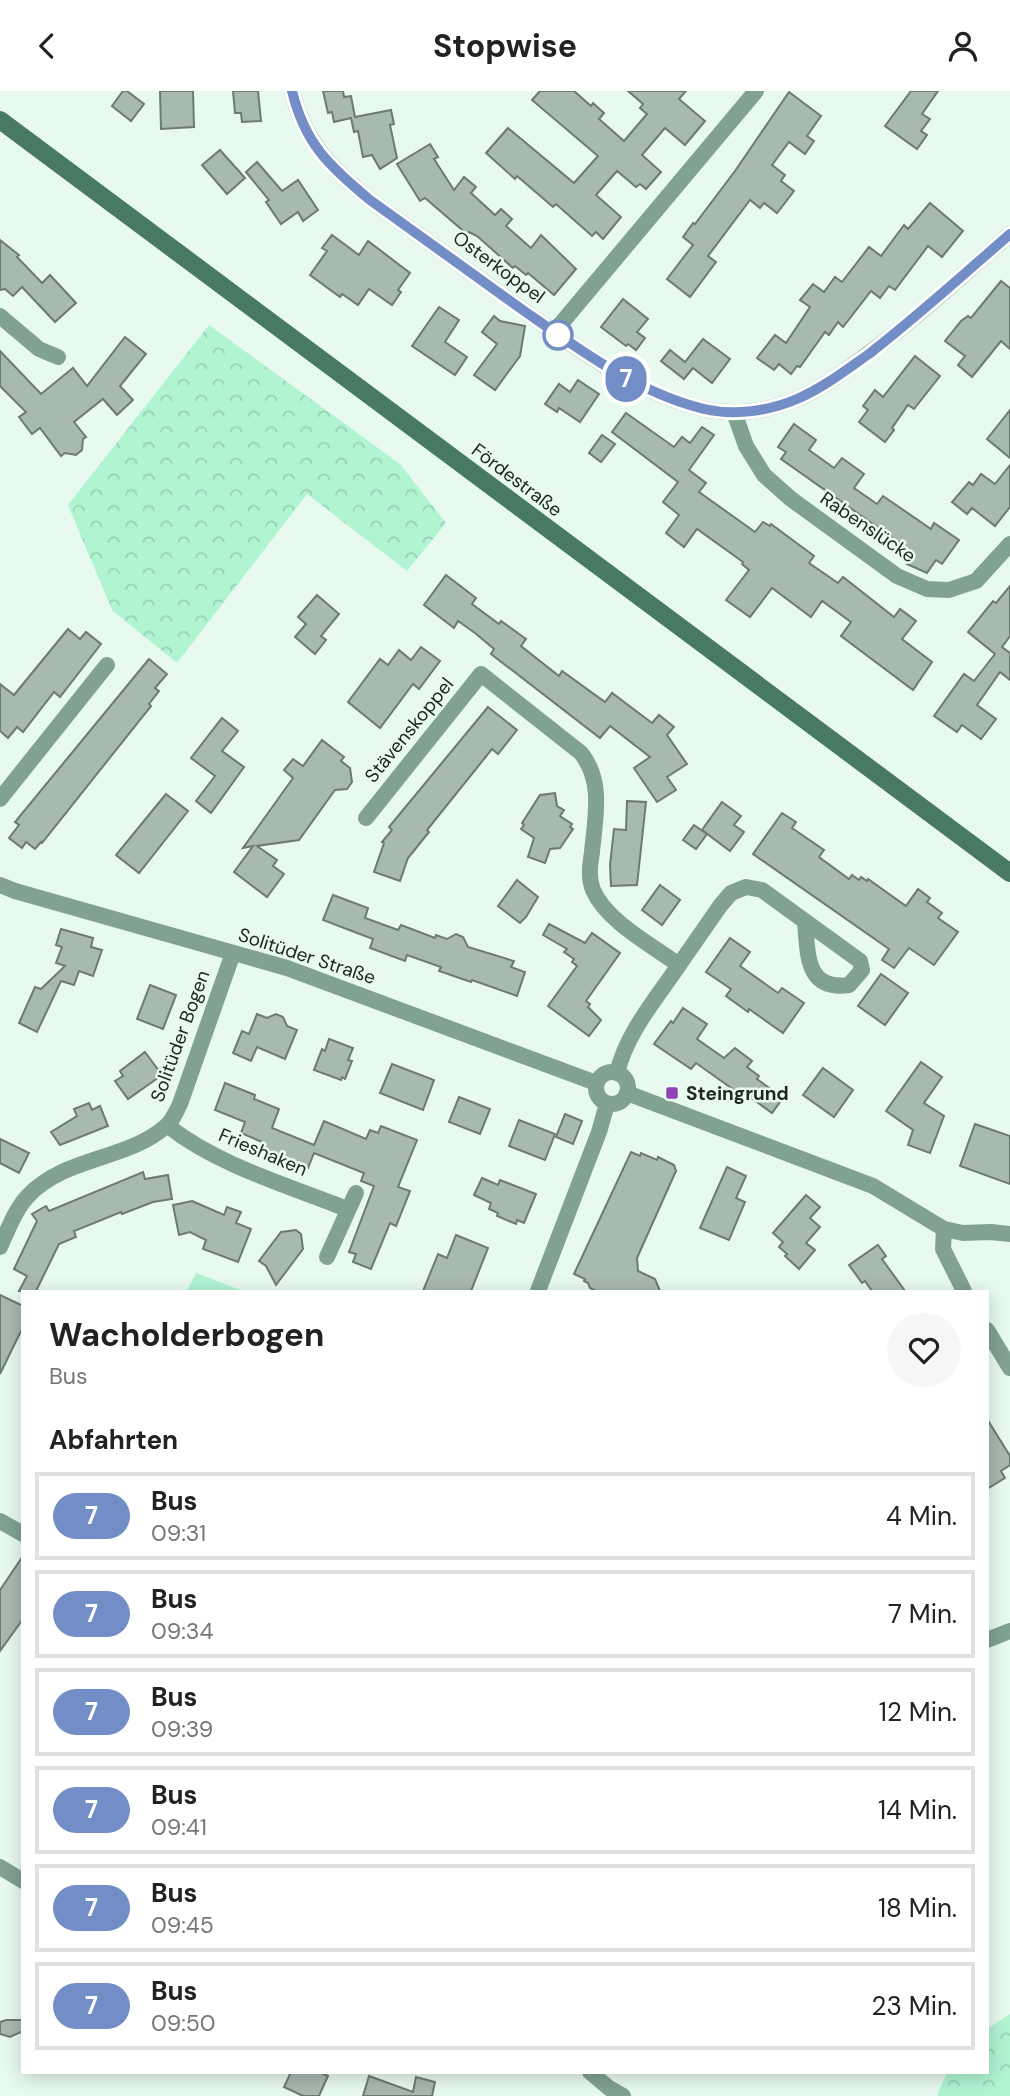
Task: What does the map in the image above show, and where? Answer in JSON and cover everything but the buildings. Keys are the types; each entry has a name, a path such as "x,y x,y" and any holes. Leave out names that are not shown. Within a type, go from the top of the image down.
{"main road":[{"name":"Fördestraße","path":"0,120 1010,873"}],"street":[{"name":"Osterkoppel","path":"292,91 298,114 317,150 341,176 370,200 554,332 622,377 664,396 707,410 764,410 798,399 838,376 893,335 1010,234"},
{"path":"554,332 756,91"},
{"path":"0,316 31,343 58,357"},
{"name":"Rabenslücke","path":"734,412 746,446 764,475 791,499 897,576 927,589 949,590 976,581 1010,544"},
{"path":"0,799 107,665"},
{"name":"Stävenskoppel","path":"366,818 481,674 580,753 590,764 596,799 590,873 593,890 612,916 679,965"},
{"name":"Solitüder Straße","path":"0,885 288,968 596,1083"},
{"path":"617,1073 629,1038 720,906 732,893 746,887 762,890 806,922"},
{"name":"Solitüder Bogen","path":"0,1247 18,1208 28,1195 43,1183 146,1140 167,1126 180,1104 233,953"},
{"path":"617,1073 626,1081 627,1093 619,1103 607,1104 597,1095 596,1083 604,1074 617,1073"},
{"path":"627,1093 873,1186 944,1229 963,1233 1010,1234"},
{"path":"538,1290 599,1132 607,1104"},
{"name":"Frieshaken","path":"167,1126 192,1145 224,1160 347,1209"},
{"path":"327,1257 356,1193"},
{"path":"944,1229 943,1249 964,1290"},
{"path":"989,1333 1010,1369"},
{"path":"0,1521 21,1533"},
{"path":"989,1639 1010,1631"},
{"path":"0,1867 21,1880"},
{"path":"592,2074 608,2088 623,2096"}],"green space":[{"path":"209,325 400,464 446,523 407,571 307,494 177,663 112,610 68,505"},
{"path":"196,1273 240,1290 188,1290"},
{"path":"1010,2014 1010,2096 937,2096 946,2074 989,2074 989,2028"}],"bus line":[{"name":"7","path":"292,91 298,114 317,150 341,176 370,200 577,348 622,377 674,400 707,410 764,410 798,399 838,376 893,335 1010,234"}],"place":[{"name":"Steingrund","path":"672,1093"}]}
